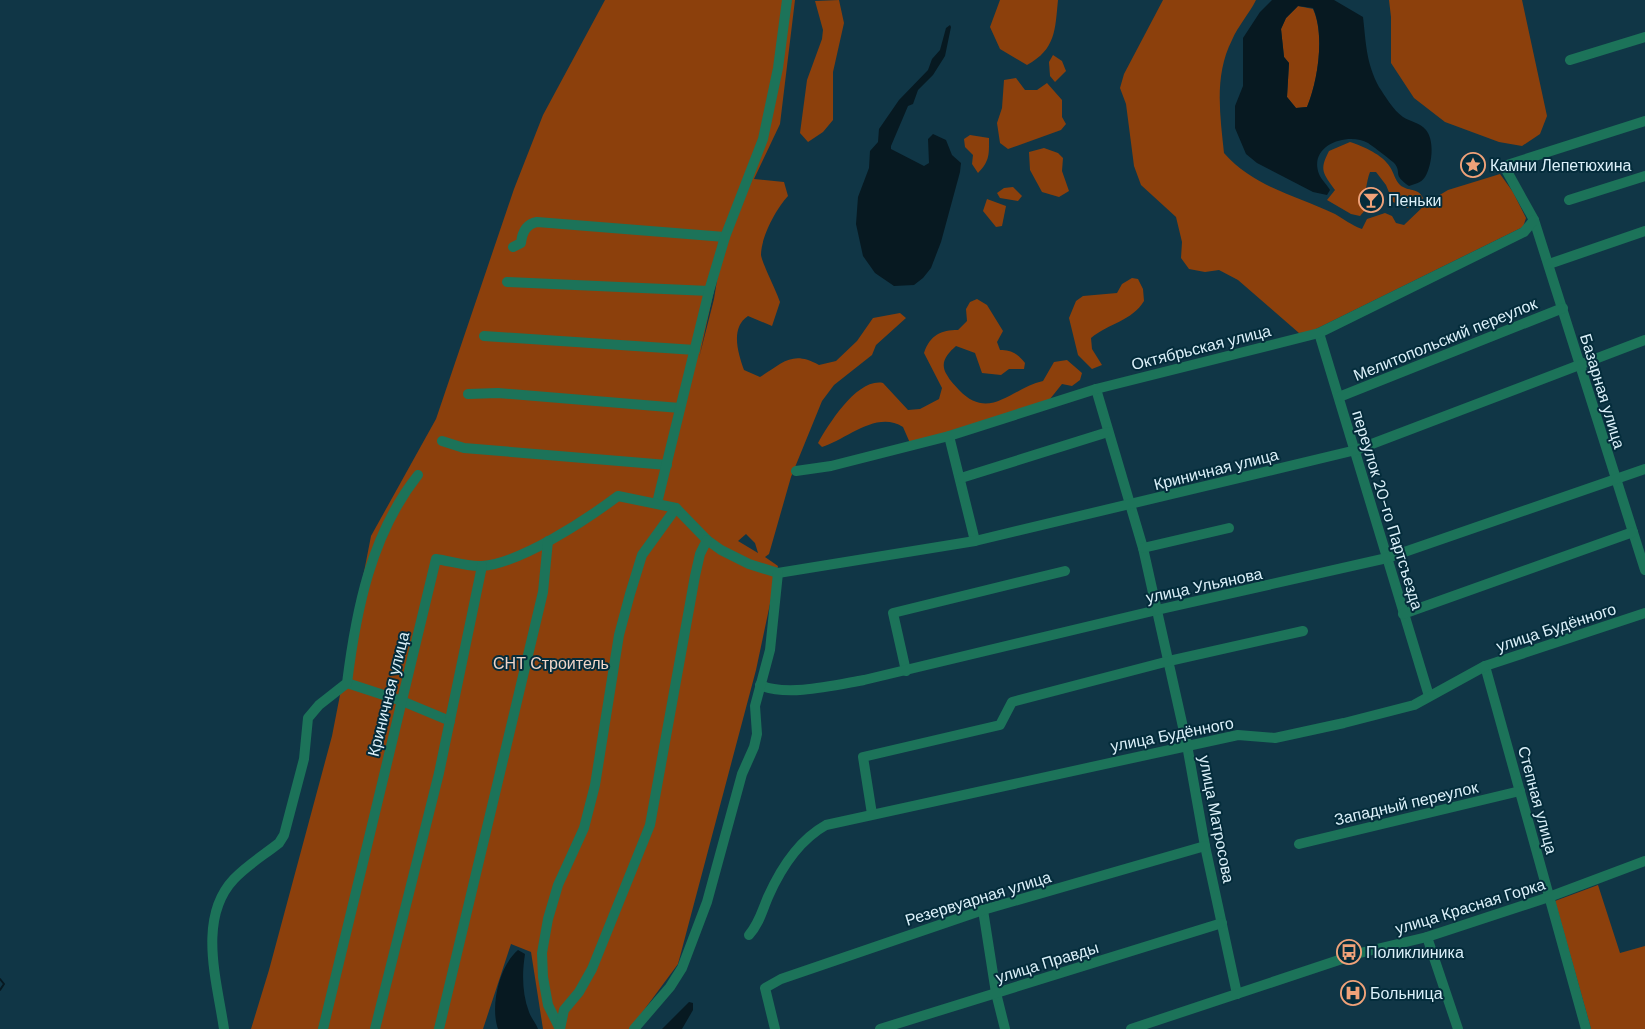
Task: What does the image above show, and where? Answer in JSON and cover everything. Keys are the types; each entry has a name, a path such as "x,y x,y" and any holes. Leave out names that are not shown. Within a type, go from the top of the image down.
{"street":[{"path":"634,1029 670,987 691,948 721,856 742,774 754,747 756,734 755,706 771,643 778,573 741,560 707,540 676,508 657,503 709,291 725,237 763,139 778,68 787,0"},
{"path":"1570,60 1645,37"},
{"path":"1534,220 1504,166 1645,121"},
{"path":"1569,200 1645,176"},
{"name":"Базарная улица","path":"1534,220 1645,570"},
{"name":"Октябрьская улица","path":"796,471 823,468 949,436 1096,389 1319,333 1524,232 1534,220"},
{"path":"513,247 521,243 526,228 532,223 537,222 725,237"},
{"path":"1549,264 1645,231"},
{"path":"507,282 709,291"},
{"name":"Мелитопольский переулок","path":"1339,397 1563,308"},
{"name":"переулок 20-го Партсъезда","path":"1319,333 1429,696"},
{"path":"484,336 694,350"},
{"name":"Криничная улица","path":"778,573 975,541 1356,450 1645,340"},
{"name":"улица Матросова","path":"1096,389 1143,548 1187,745 1205,846 1237,994"},
{"path":"468,394 498,393 680,408"},
{"path":"961,478 1108,432"},
{"path":"949,436 961,478 975,541"},
{"path":"442,441 464,448 666,465"},
{"name":"улица Ульянова","path":"760,685 776,690 824,686 906,671 1157,610 1387,558 1645,469"},
{"path":"224,1029 212,946 215,911 219,900 234,879 279,843 284,835 304,759 308,718 319,705 347,683 356,624 372,562 387,523 418,476"},
{"name":"Криничная улица","path":"323,1029 436,559 482,566 516,557 548,541 618,496 657,503"},
{"path":"560,1029 548,1005 543,978 542,953 548,918 558,886 584,828 595,785 619,635 642,555 676,508"},
{"path":"1143,548 1229,528"},
{"path":"1403,614 1633,532"},
{"path":"560,1029 564,1010 579,992 592,969 650,825 689,604 700,554 707,540"},
{"path":"439,1029 543,592 548,541"},
{"path":"375,1029 439,773 482,566"},
{"path":"906,671 893,613 1065,571"},
{"name":"улица Будённого","path":"749,935 756,926 782,870 812,833 826,826 872,814 1187,745 1238,735 1275,738 1414,705 1485,666 1645,613"},
{"path":"872,814 863,757 1000,725 1012,702 1169,661 1303,631"},
{"name":"Степная улица","path":"1485,666 1586,1029"},
{"path":"347,683 402,701 450,721"},
{"name":"Западный переулок","path":"1298,844 1520,792"},
{"name":"Резервуарная улица","path":"775,1029 765,988 781,978 983,910 1205,846"},
{"name":"улица Красная Горка","path":"1130,1029 1360,953 1427,937 1549,897 1645,861"},
{"path":"983,910 996,993 1005,1029"},
{"name":"улица Правды","path":"880,1029 1222,923"},
{"path":"1427,937 1458,1029"}],"green space":[{"name":"СНТ Строитель","path":"605,0 795,0 780,124 754,179 784,182 788,196 770,224 761,255 780,302 772,326 748,316 742,321 737,334 737,341 744,370 760,377 788,360 802,359 819,365 836,361 857,341 873,318 900,313 906,318 876,345 872,355 834,385 822,401 791,477 769,554 765,557 778,566 756,670 678,964 630,1029 543,1029 531,952 511,944 483,1029 251,1029 269,970 332,736 371,536 436,419 514,189 543,115","holes":["719,268 714,299 699,358","746,534 755,543 758,553 738,541"]},
{"path":"839,0 844,23 833,72 833,120 823,132 808,142 800,133 807,80 822,39 823,30 815,1"},
{"path":"1000,0 1058,0 1055,30 1049,45 1037,59 1027,65 1000,49 990,27"},
{"path":"1163,0 1256,0 1234,35 1226,53 1220,95 1224,153 1248,174 1276,189 1335,214 1362,229 1367,219 1385,213 1392,216 1396,223 1404,225 1428,202 1448,190 1500,174 1513,192 1526,218 1523,227 1310,332 1299,333 1238,280 1219,270 1205,272 1189,269 1181,258 1182,242 1176,217 1141,185 1134,166 1126,104 1120,88 1124,74"},
{"path":"1389,0 1522,0 1547,116 1540,134 1522,146 1499,142 1445,122 1414,98 1391,63"},
{"path":"1298,6 1313,9 1319,32 1319,58 1307,107 1296,108 1287,97 1289,63 1284,57 1281,29 1286,18"},
{"path":"1053,55 1062,61 1066,71 1055,82 1050,76 1049,62"},
{"path":"1016,78 1025,90 1037,90 1047,83 1062,100 1062,117 1066,124 1061,130 1008,149 1000,143 997,123 1002,108 1004,80"},
{"path":"970,135 989,138 988,157 985,165 978,173 972,164 973,155 965,147 964,139"},
{"path":"1350,142 1367,149 1383,159 1400,185 1421,195 1423,198 1420,202 1408,208 1393,202 1386,185 1376,172 1370,172 1361,201 1366,209 1360,216 1351,214 1327,200 1335,190 1325,175 1323,167 1326,157 1329,151"},
{"path":"1044,148 1058,153 1063,158 1062,171 1069,191 1059,197 1042,192 1030,170 1029,152"},
{"path":"1013,187 1022,196 1018,201 1000,198 997,193 1004,188"},
{"path":"987,199 1006,206 1002,226 996,227 983,211"},
{"path":"1132,278 1138,279 1143,289 1144,301 1127,318 1091,338 1092,349 1102,365 1092,369 1078,355 1069,318 1076,301 1083,296 1117,293 1122,284"},
{"path":"977,299 987,305 1003,331 997,342 1000,350 1008,350 1014,353 1025,363 1024,369 1009,369 1001,375 982,373 975,353 956,346 945,359 945,371 959,390 970,399 981,403 1001,400 1043,381 1054,362 1067,360 1082,373 1080,380 1072,386 1062,384 1042,409 910,443 903,427 893,423 882,422 861,428 822,447 818,443 845,404 863,388 873,383 883,383 908,410 920,409 939,399 942,388 924,353 926,347 937,335 946,331 958,330 967,321 966,309 970,302"},
{"path":"1598,885 1620,953 1645,946 1645,1029 1591,1029 1555,901"}],"water":[{"path":"1272,0 1334,0 1363,17 1371,70 1379,87 1399,114 1421,125 1431,140 1431,160 1423,179 1409,186 1399,176 1394,163 1368,143 1360,140 1350,139 1332,143 1319,155 1317,164 1319,174 1330,190 1327,195 1313,192 1257,163 1246,154 1235,128 1235,106 1243,86 1243,38 1260,12","holes":["1298,6 1313,8 1319,31 1317,71 1307,107 1296,108 1287,97 1289,63 1284,57 1281,29 1286,18"]},
{"path":"950,25 945,56 933,75 918,90 913,104 908,106 891,149 924,166 929,163 928,139 933,134 946,140 952,155 961,163 960,172 941,242 931,268 914,285 894,286 875,273 863,256 856,224 858,197 869,168 870,151 878,142 879,129 899,100 928,70 932,59 940,50 946,28"},
{"path":"518,950 525,954 523,976 525,998 530,1014 538,1029 498,1029 495,1009 498,987 506,966"},
{"path":"689,1002 693,1003 693,1010 682,1029 662,1029"}],"waterway":[{"path":"0,979 4,984 0,990"}],"place":[{"name":"Камни Лепетюхина","path":"1473,165"},
{"name":"Пеньки","path":"1371,200"},
{"name":"Поликлиника","path":"1349,952"},
{"name":"Больница","path":"1353,993"}]}
